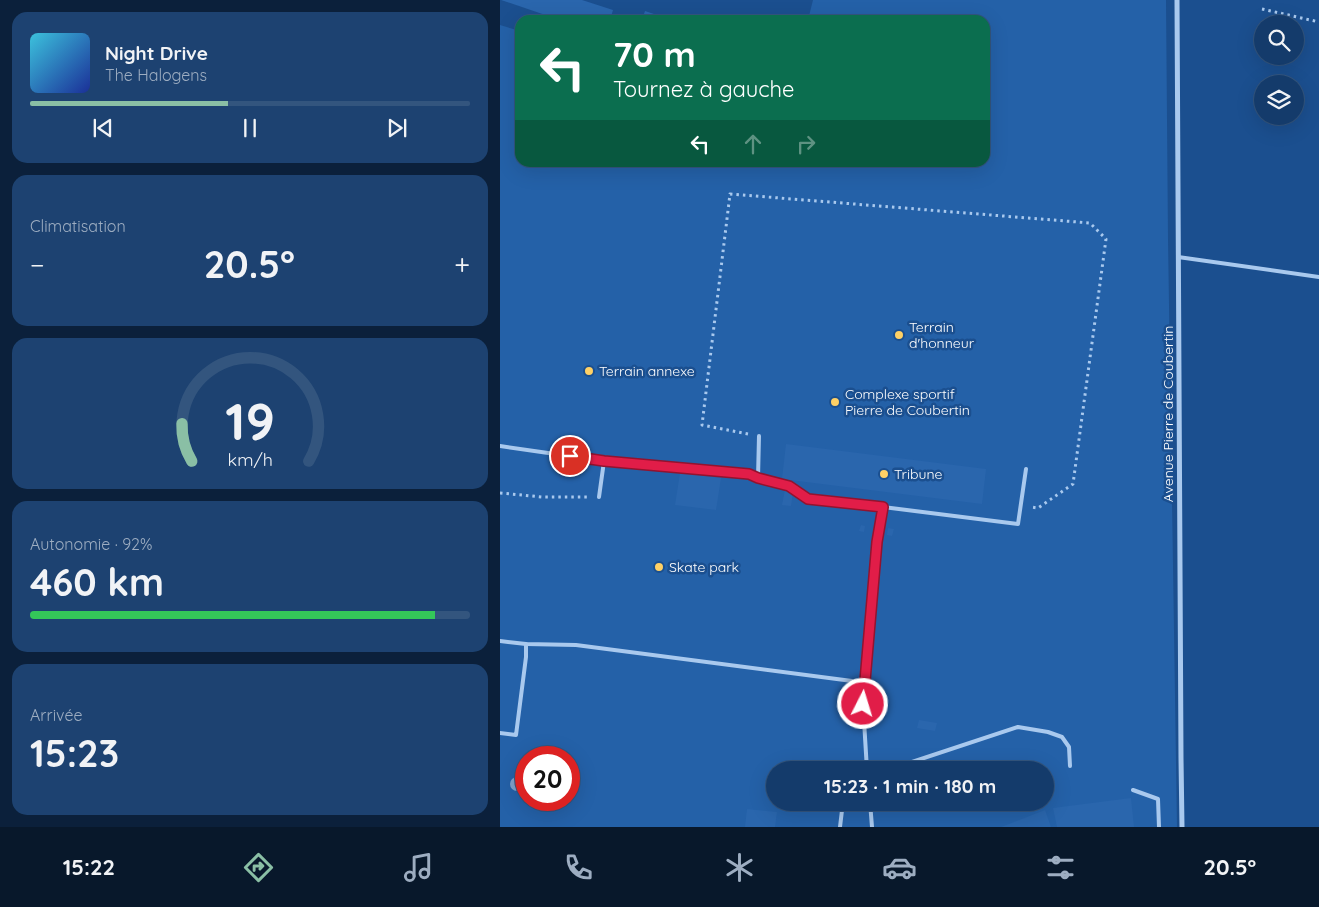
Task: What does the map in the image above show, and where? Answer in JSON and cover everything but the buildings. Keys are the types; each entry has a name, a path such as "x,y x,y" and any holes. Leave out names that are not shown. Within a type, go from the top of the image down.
{"street":[{"name":"Avenue Pierre de Coubertin","path":"1176,0 1182,827"}],"lane":[{"path":"1178,257 1319,277"},
{"path":"758,436 758,478"},
{"path":"500,446 604,461 749,474 789,486 808,499 1018,524 1026,469"},
{"path":"599,497 604,461"},
{"path":"866,761 863,704 877,542 883,507"},
{"path":"500,641 526,644 576,645 852,681 863,704"},
{"path":"500,733 516,735 526,644"},
{"path":"915,761 1018,728 1048,732 1062,737 1069,747 1070,766"},
{"path":"1133,790 1158,799 1159,827"},
{"path":"840,827 842,811"},
{"path":"871,811 872,827"}],"path":[{"path":"1262,9 1319,22"},
{"path":"758,436 702,425 730,194 1090,223 1106,239 1073,484 1038,508 1021,505"},
{"path":"500,493 542,497 599,497"}],"shaded area":[{"name":"Complexe sportif Pierre de Coubertin","path":"813,0 1166,0 1177,827 500,827 500,25 515,30 515,167 990,167 990,15 809,15"}],"place":[{"name":"Terrain d'honneur","path":"899,335"},
{"name":"Terrain annexe","path":"589,371"},
{"name":"Complexe sportif Pierre de Coubertin","path":"835,402"},
{"name":"Tribune","path":"884,474"},
{"name":"Skate park","path":"659,567"}],"route":[{"path":"570,456 604,461 749,474 789,486 808,499 883,507 877,542 863,704"}]}
